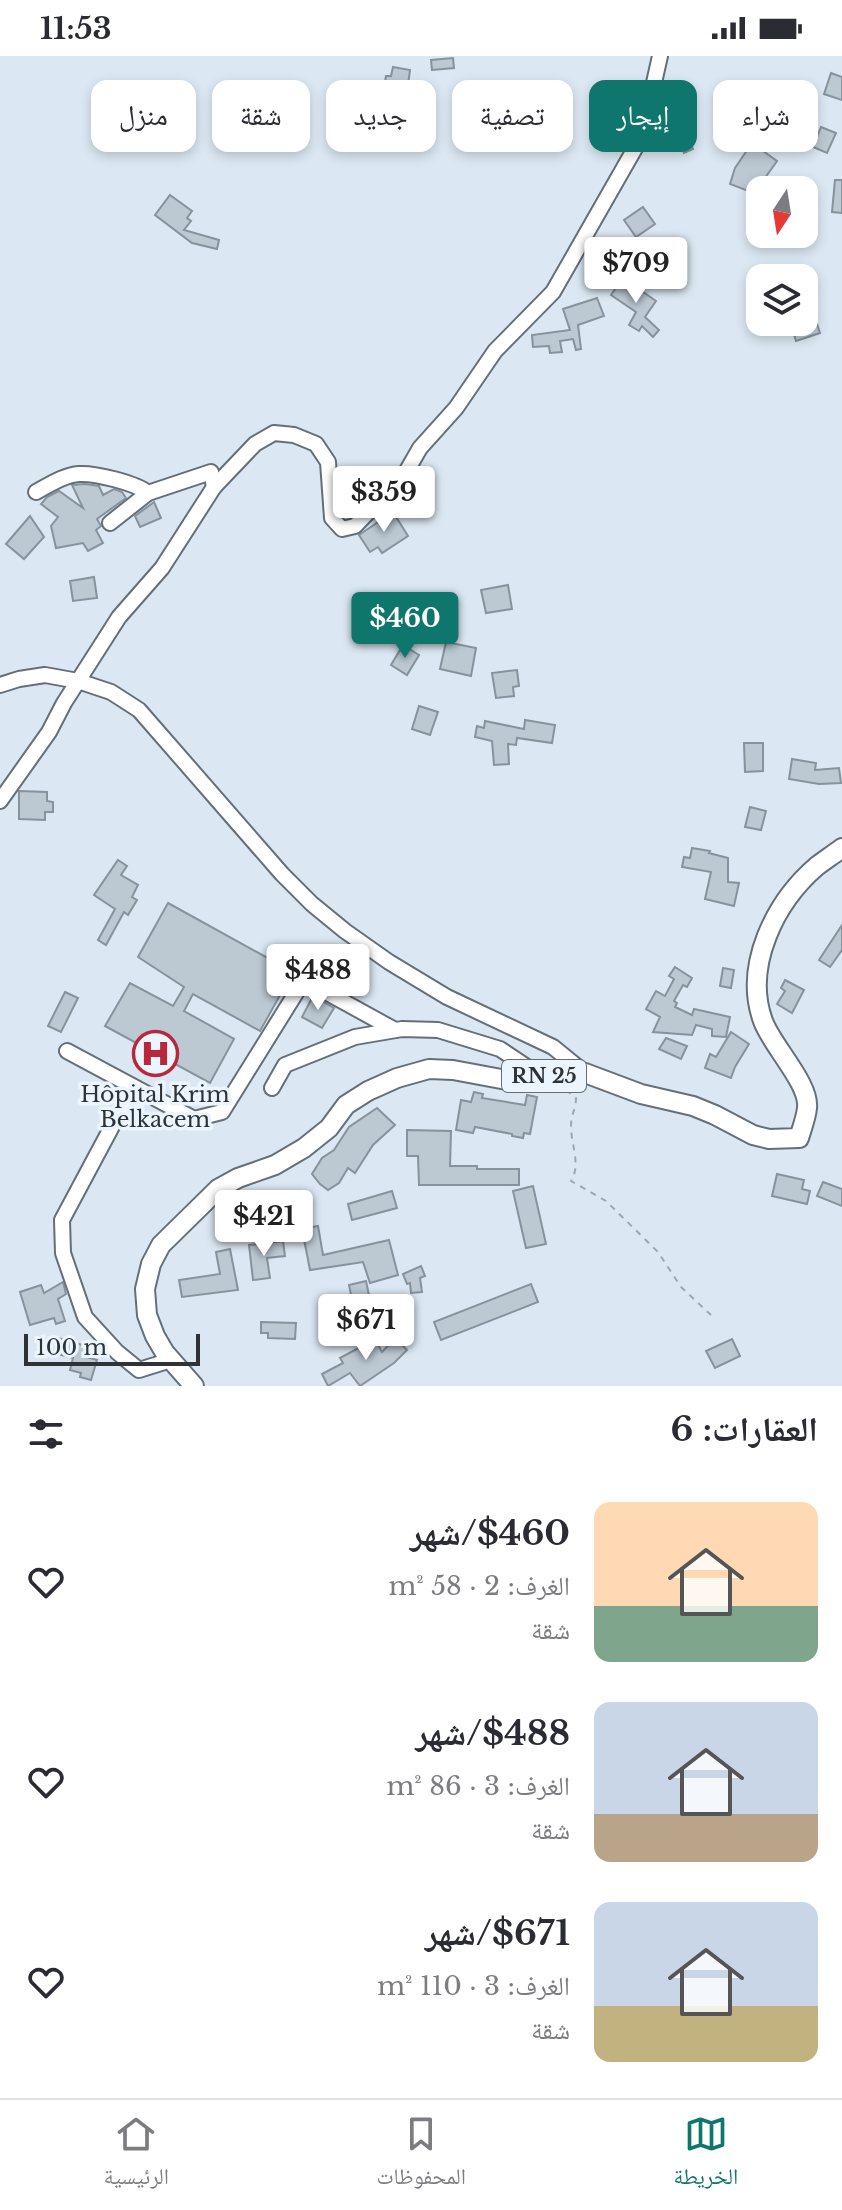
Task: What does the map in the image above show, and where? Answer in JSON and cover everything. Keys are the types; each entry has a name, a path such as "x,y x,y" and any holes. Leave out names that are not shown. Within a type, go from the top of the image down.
{"main road":[{"name":"RN 25","path":"194,1386 155,1336 147,1315 145,1289 151,1264 161,1245 218,1189 275,1165 304,1148 329,1128 346,1105 397,1078 429,1069 453,1070 512,1081 576,1073 704,1110 753,1135 769,1139 799,1138 808,1106 806,1092 774,1045 762,1020 757,993 758,972 763,947 776,916 816,867 842,848"}],"street":[{"path":"0,801 49,732 119,617 162,568 214,487 255,444 274,433 294,435 316,444 328,462 332,518 342,529 355,526 405,474 420,448 456,408 495,351 553,292 642,136 660,56"},
{"path":"110,523 148,493 211,472 214,487"},
{"path":"36,492 77,473 124,482 148,493"},
{"path":"0,685 45,675 78,681 111,692 139,710 282,874 312,904 389,962 447,997 553,1047 576,1073"},
{"path":"67,1051 194,1119 222,1112 304,980 395,1030"},
{"path":"272,1088 285,1065 355,1037 395,1030 438,1030 500,1049 542,1077"},
{"path":"133,1087 62,1220 63,1253 85,1317 117,1352 139,1370 171,1360"}],"path":[{"path":"576,1073 566,1091 576,1098 572,1117 576,1173 571,1181 606,1201 658,1252 681,1287 711,1315"}],"building":[{"path":"453,58 454,68 432,70 431,60"},
{"path":"393,67 410,70 409,80 385,80 386,76 391,76"},
{"path":"831,73 842,77 842,100 824,94"},
{"path":"821,127 836,133 827,153 818,149"},
{"path":"746,152 764,152 777,161 766,176 746,176 746,190 730,184 735,168"},
{"path":"835,180 842,180 842,213 832,212"},
{"path":"170,195 192,211 187,218 191,221 184,230 219,240 217,249 192,243 155,215"},
{"path":"643,207 655,224 636,237 624,220"},
{"path":"623,278 656,301 645,317 659,330 653,337 642,326 639,331 629,325 636,312 611,295"},
{"path":"597,298 604,316 578,325 581,349 576,350 573,339 560,341 562,352 550,353 549,346 533,347 532,335 570,330 563,309"},
{"path":"794,336 811,336 796,341"},
{"path":"72,485 99,486 103,495 114,489 126,498 97,519 101,526 96,530 103,543 88,551 83,543 56,548 51,526 58,517 41,504 59,491 83,508"},
{"path":"154,502 161,518 140,527 135,516"},
{"path":"393,512 408,536 382,553 378,547 370,552 359,535"},
{"path":"30,516 44,537 24,559 6,544"},
{"path":"94,577 97,598 73,601 70,581"},
{"path":"508,585 512,609 486,613 481,590"},
{"path":"446,642 476,648 471,676 440,669"},
{"path":"403,645 419,655 407,675 391,665"},
{"path":"517,670 519,686 513,687 514,696 496,698 492,673"},
{"path":"419,706 438,712 430,735 412,729"},
{"path":"525,720 555,725 552,743 517,738 516,745 508,744 509,764 494,765 492,741 475,737 477,726 484,728 485,721 524,729"},
{"path":"744,743 763,743 763,771 745,772"},
{"path":"792,759 816,763 815,770 839,768 841,783 819,784 789,779"},
{"path":"19,791 47,792 47,801 53,802 53,812 45,812 45,820 19,819"},
{"path":"750,807 766,811 761,830 745,827"},
{"path":"692,848 728,858 728,882 739,883 734,906 705,899 711,872 682,867 684,857 690,858"},
{"path":"118,860 127,866 121,875 138,885 132,897 137,900 128,915 124,912 106,945 98,940 115,909 94,895"},
{"path":"168,903 293,972 260,1031 193,994 184,1011 234,1039 210,1083 105,1026 130,983 173,1006 184,987 138,957"},
{"path":"842,925 842,950 830,967 819,960"},
{"path":"675,967 692,978 687,987 683,985 674,1001 677,1003 675,1007 692,1015 694,1009 730,1017 726,1037 712,1036 712,1029 696,1025 692,1035 653,1032 660,1017 646,1009 656,991 665,996 674,979 669,976"},
{"path":"723,968 734,970 731,988 720,986"},
{"path":"785,980 804,990 792,1013 777,1004 785,991 781,988"},
{"path":"65,992 78,998 61,1032 48,1026"},
{"path":"313,996 334,1008 322,1028 302,1017"},
{"path":"731,1032 749,1044 731,1078 705,1068 710,1054 716,1057"},
{"path":"666,1038 687,1046 681,1059 659,1049"},
{"path":"474,1092 483,1094 482,1098 525,1105 527,1095 537,1097 530,1134 524,1133 523,1138 475,1127 473,1133 456,1130 461,1100 471,1102"},
{"path":"377,1108 395,1125 373,1145 355,1173 348,1168 339,1183 328,1190 312,1174 322,1158 334,1150 349,1127"},
{"path":"407,1130 451,1131 450,1166 519,1169 519,1185 419,1185 418,1156 407,1156"},
{"path":"777,1174 804,1180 802,1189 810,1191 807,1204 772,1196"},
{"path":"823,1182 842,1189 842,1206 817,1196"},
{"path":"533,1186 546,1244 526,1248 513,1191"},
{"path":"392,1191 397,1208 352,1220 348,1204"},
{"path":"318,1226 323,1255 389,1240 398,1275 370,1283 363,1262 310,1270 302,1229"},
{"path":"283,1241 285,1256 267,1258 270,1278 253,1280 249,1245"},
{"path":"230,1249 238,1290 182,1297 179,1280 220,1274 216,1252"},
{"path":"421,1266 425,1276 420,1278 422,1292 411,1293 410,1283 407,1284 403,1274"},
{"path":"366,1281 372,1310 379,1324 363,1332 350,1305 353,1304 349,1285"},
{"path":"63,1282 66,1294 58,1299 65,1321 56,1324 54,1318 30,1325 20,1292 41,1285 44,1293"},
{"path":"531,1284 538,1302 441,1340 434,1322"},
{"path":"261,1322 296,1323 295,1339 268,1338 268,1333 261,1333"},
{"path":"58,1338 86,1346 83,1356 97,1360 91,1380 70,1370 73,1358 54,1353"},
{"path":"395,1338 407,1350 394,1363 360,1386 350,1373 328,1386 322,1374 343,1363 340,1358 375,1339 382,1352"},
{"path":"732,1339 740,1356 715,1368 706,1351"}],"place":[{"name":"Hôpital Krim Belkacem","path":"155,1053"}]}
